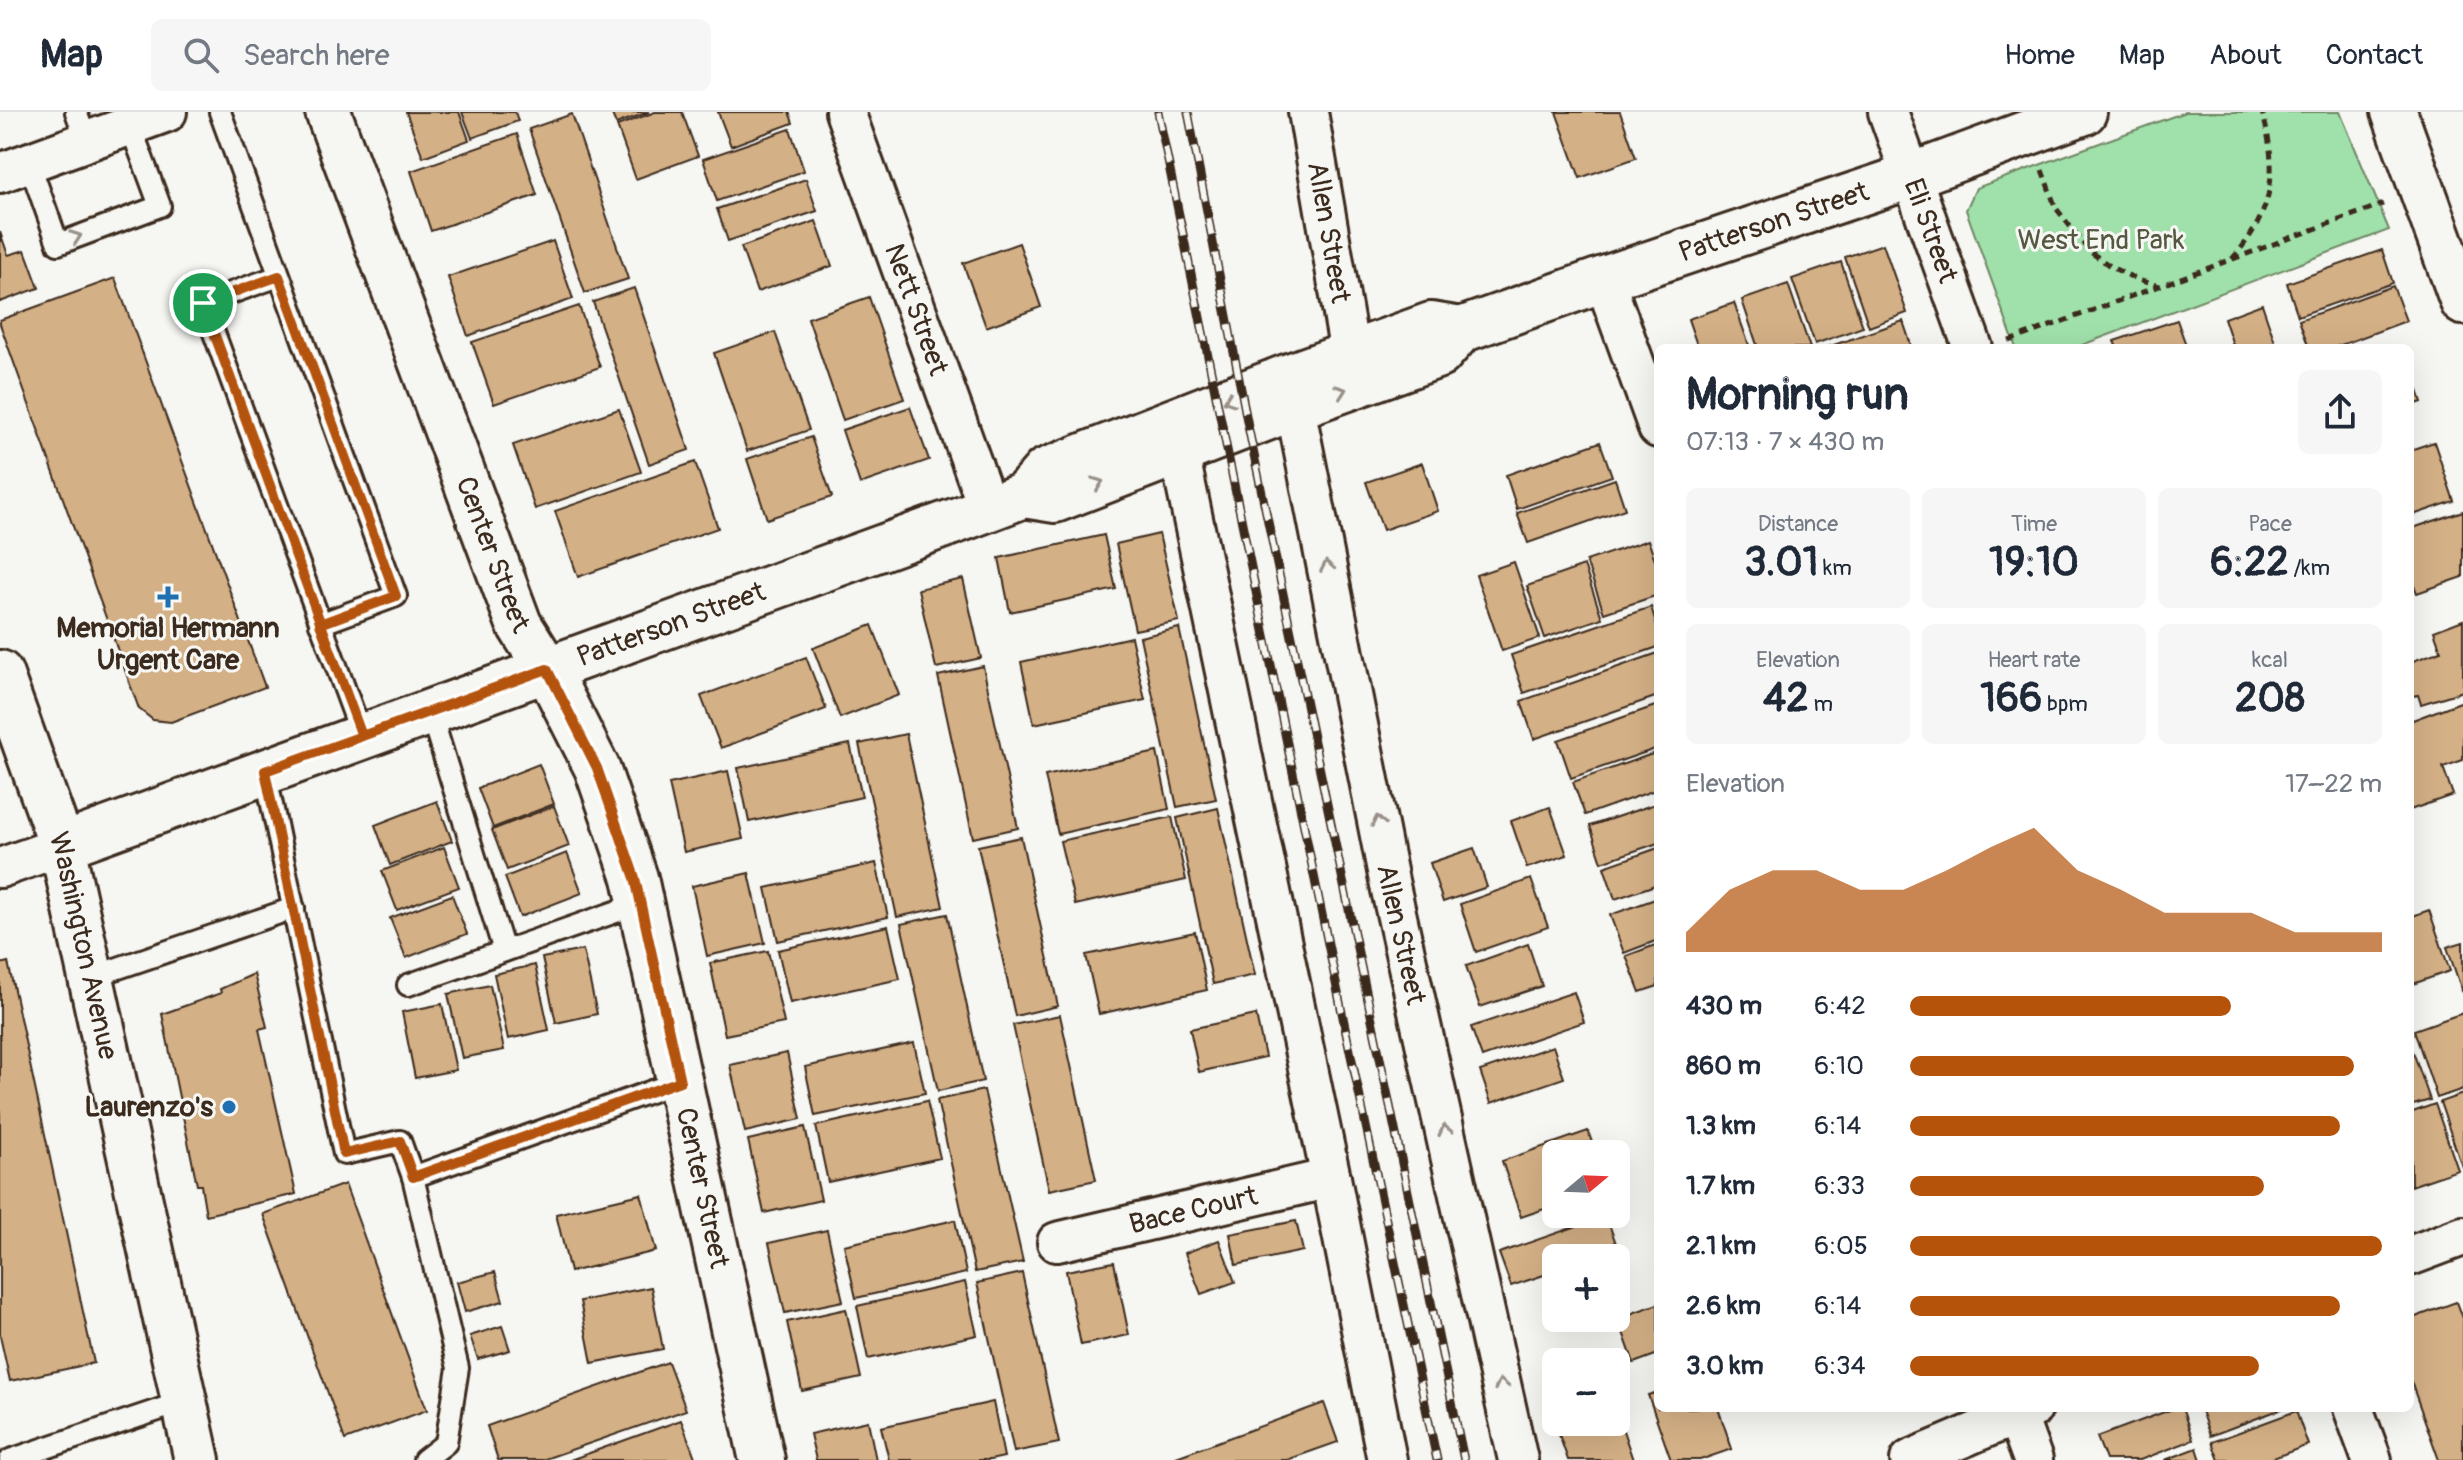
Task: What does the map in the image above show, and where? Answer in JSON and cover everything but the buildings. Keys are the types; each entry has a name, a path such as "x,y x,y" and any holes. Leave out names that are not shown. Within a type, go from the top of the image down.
{"street":[{"path":"15,167 81,127 130,125 167,112"},
{"name":"Center Street","path":"328,112 519,624 547,669 597,768 635,878 762,1460"},
{"name":"Nett Street","path":"845,112 1006,501"},
{"name":"Allen Street","path":"1308,112 1350,354"},
{"name":"Eli Street","path":"1888,112 1911,176 1984,344"},
{"name":"Patterson Street","path":"1006,501 1055,500 1439,355 1461,330 1911,176 2084,112"},
{"path":"2394,112 2463,302"},
{"path":"1604,279 1654,417"},
{"name":"Patterson Street","path":"0,868 1006,501 1045,471 1350,354 1431,325 1461,330"},
{"name":"Allen Street","path":"1295,407 1393,896 1518,1460"},
{"path":"1179,452 1387,1460"},
{"name":"Washington Avenue","path":"0,673 62,846 197,1460"},
{"name":"Bace Court","path":"1057,1242 1331,1178"},
{"path":"2414,1254 2463,1236"},
{"path":"1910,1460 2017,1412"},
{"path":"2021,1412 2033,1460"},
{"path":"2354,1412 2372,1460"}],"lane":[{"path":"220,112 396,596 320,624"},
{"path":"15,167 58,244 160,206 130,125"},
{"path":"279,276 203,303 362,736"},
{"path":"430,711 504,951"},
{"path":"265,771 344,1154 400,1141 413,1177 458,1368 446,1443 424,1460"},
{"path":"408,985 641,903"},
{"path":"92,977 294,908"},
{"path":"413,1177 680,1081"},
{"path":"10,1460 51,1453 185,1401"}],"path":[{"path":"2229,262 2245,244 2265,207 2272,185 2272,157 2262,112"},
{"path":"2029,132 2056,208 2089,251 2113,268 2160,286"},
{"path":"1991,344 2229,262 2384,204"}],"green space":[{"name":"West End Park","path":"2185,112 2340,112 2389,230 2085,344 2015,344 1966,210 1976,188"}],"railway":[{"path":"1158,112 1437,1460"},
{"path":"1188,112 1248,426 1464,1460"}],"place":[{"name":"Memorial Hermann Urgent Care","path":"168,597"},
{"name":"Laurenzo's","path":"229,1107"}],"route":[{"path":"203,303 279,276 396,596 320,624 362,736 547,669 597,768 635,878 680,1081 413,1177 400,1141 344,1154 265,771 362,736 320,624 203,303"}]}
